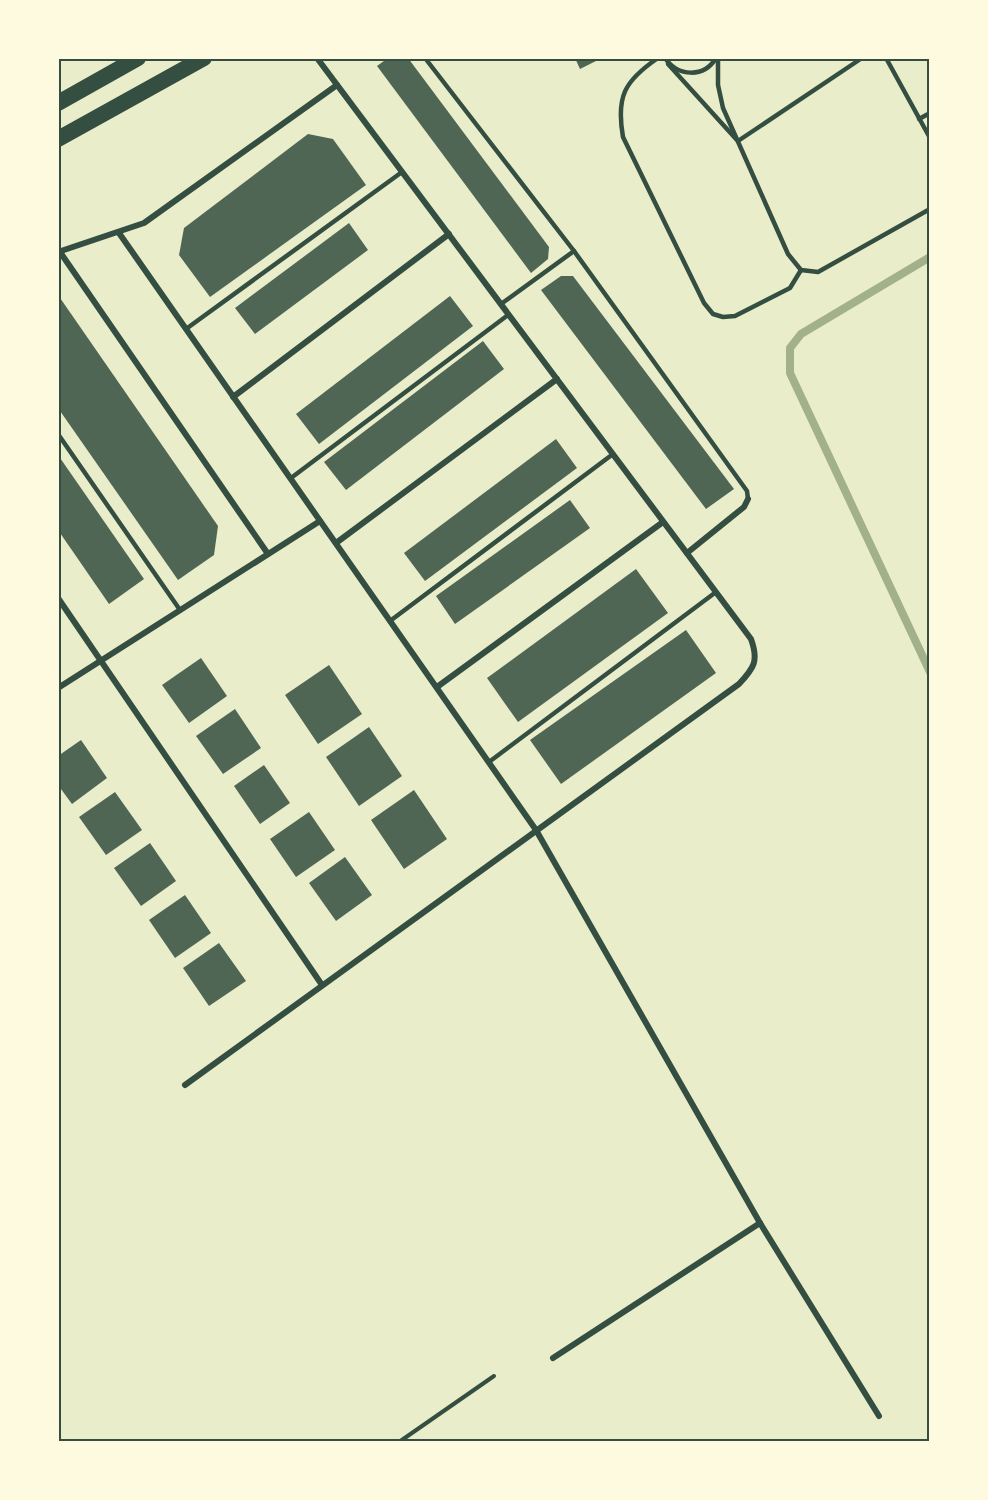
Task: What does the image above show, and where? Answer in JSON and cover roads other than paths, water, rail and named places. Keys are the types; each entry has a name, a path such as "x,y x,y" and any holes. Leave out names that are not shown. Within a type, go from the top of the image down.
{"highway":[{"path":"58,103 138,58"},
{"path":"58,139 204,58"}],"street":[{"path":"185,1085 739,684 754,665 757,654 751,639 317,58"},
{"path":"268,554 59,252 144,223 337,85"},
{"path":"119,233 536,830 760,1223 879,1416"},
{"path":"233,397 449,234"},
{"path":"336,543 557,379"},
{"path":"687,553 744,507 748,499"},
{"path":"58,688 320,521"},
{"path":"437,687 663,522"},
{"path":"58,598 322,986"},
{"path":"553,1358 760,1223"}],"lane":[{"path":"425,58 574,251 747,491 748,499"},
{"path":"658,58 636,73 628,84 621,101 620,117 623,137 704,303 713,314 723,317 735,316 790,288 801,270"},
{"path":"664,58 738,141"},
{"path":"717,58 718,85 723,108 788,254 801,270 818,272 930,209"},
{"path":"669,64 687,73 698,73 717,58"},
{"path":"738,141 862,58"},
{"path":"886,58 930,138"},
{"path":"919,119 930,113"},
{"path":"186,329 402,172"},
{"path":"501,304 574,251"},
{"path":"291,478 508,315"},
{"path":"58,434 180,610"},
{"path":"390,621 613,454"},
{"path":"489,762 716,592"}],"waterway":[{"path":"930,257 801,334 790,348 790,373 930,672"}]}
